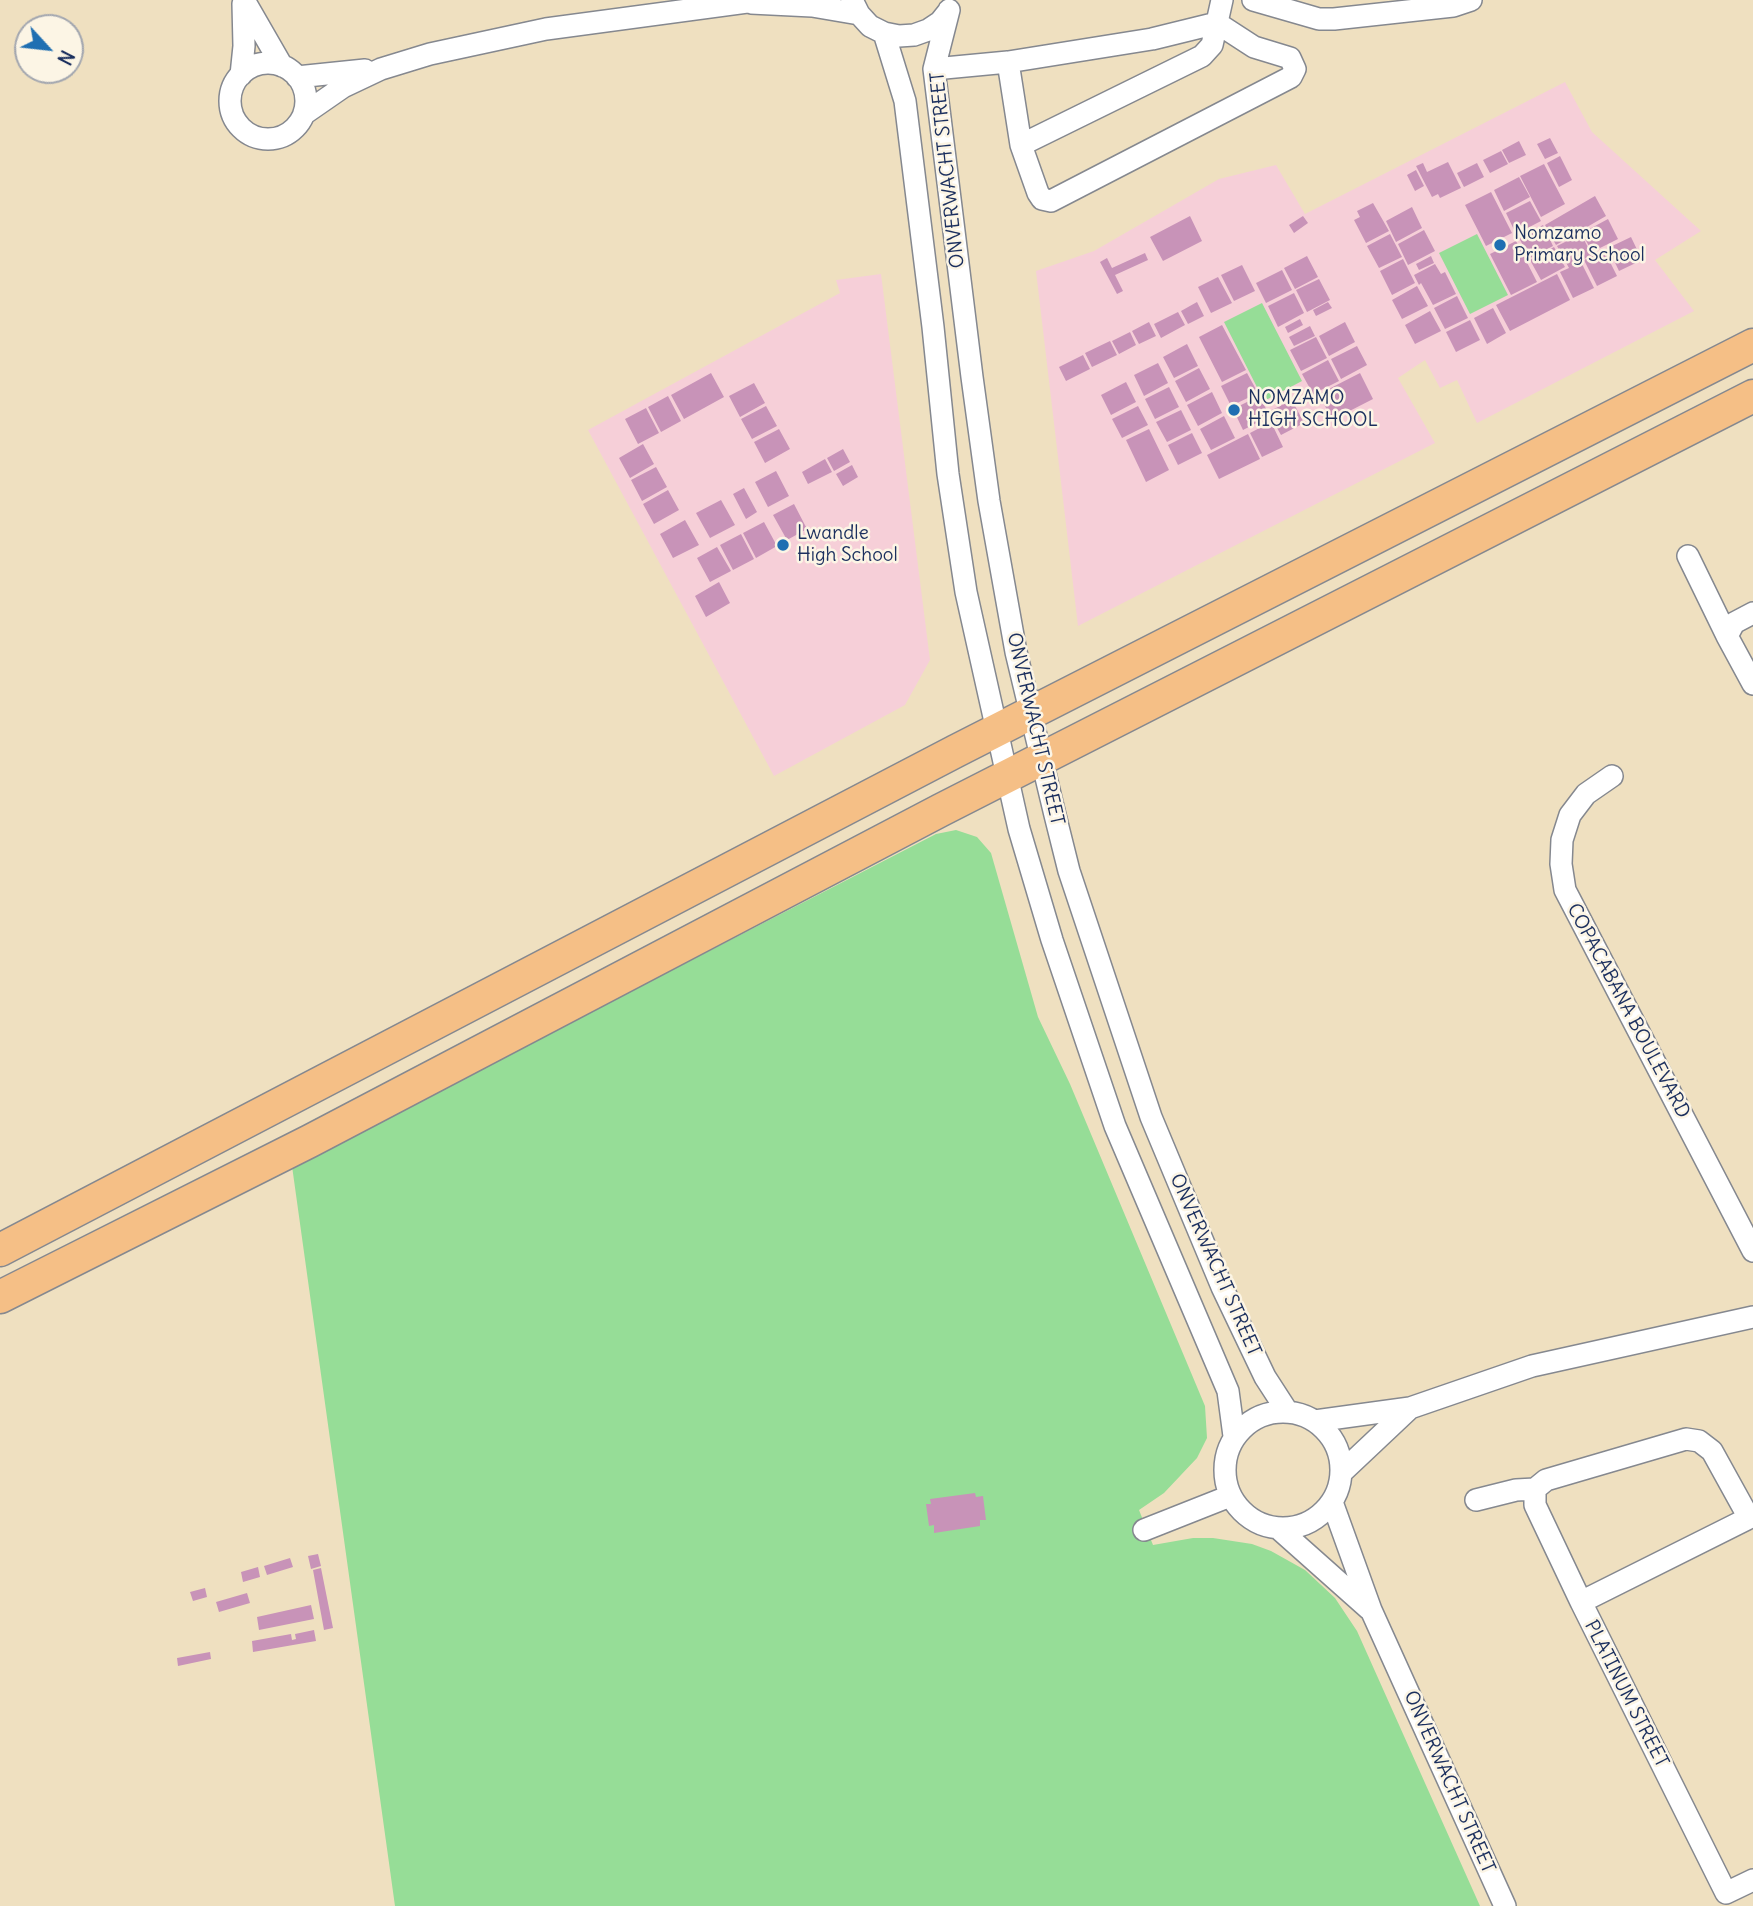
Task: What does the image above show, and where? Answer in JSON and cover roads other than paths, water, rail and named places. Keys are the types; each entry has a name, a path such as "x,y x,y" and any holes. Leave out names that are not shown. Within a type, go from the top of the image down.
{"highway":[{"path":"0,1250 1030,714 1753,345"},
{"path":"0,1297 310,1141 1041,759 1753,396"}],"street":[{"path":"243,0 290,72 304,88 304,114 298,125 289,134 276,139 264,139 243,130 235,120 231,108 231,96 241,75 244,46 243,0"},
{"path":"1021,145 1202,56 1212,45 1223,0"},
{"path":"1253,0 1318,19 1348,19 1452,6 1471,0"},
{"path":"304,114 344,87 381,69 430,54 546,29 756,1 855,7 870,26 899,36 928,30 940,22 951,5"},
{"name":"ONVERWACHT STREET","path":"951,5 934,69 943,153 989,501 1030,714 1069,872 1151,1117 1222,1287 1265,1377 1287,1411"},
{"path":"934,69 1008,62 1152,38 1217,23 1254,47 1290,58 1294,65 1293,74 1051,201 1042,199 1038,192 1021,145 1008,62"},
{"name":"ONVERWACHT STREET","path":"884,33 905,102 948,474 966,592 1019,829 1082,1032 1115,1126 1228,1391 1234,1436"},
{"path":"241,75 262,64 290,72 381,69"},
{"path":"1688,556 1727,636 1752,678"},
{"path":"1727,636 1734,623 1753,613"},
{"name":"COPACABANA BOULEVARD","path":"1612,776 1586,794 1570,815 1562,840 1561,864 1565,890 1753,1251"},
{"path":"1371,1610 1279,1529 1250,1519 1230,1496 1224,1466 1234,1436 1256,1417 1287,1411 1315,1421 1410,1408 1532,1366 1753,1317"},
{"path":"1341,1473 1410,1408"},
{"path":"1279,1529 1309,1523 1332,1502 1341,1473 1335,1443 1315,1421"},
{"path":"1476,1500 1516,1490 1535,1489 1546,1480 1686,1439 1699,1441 1712,1451 1751,1517"},
{"path":"1535,1489 1535,1505 1581,1602"},
{"path":"1144,1530 1230,1496"},
{"name":"ONVERWACHT STREET","path":"1332,1502 1371,1610 1505,1906"},
{"name":"PLATINUM STREET","path":"1751,1517 1581,1602 1728,1899 1753,1880"}],"place":[{"name":"Nomzamo Primary School","path":"1500,245"},
{"name":"NOMZAMO HIGH SCHOOL","path":"1234,410"},
{"name":"Lwandle High School","path":"783,545"}]}
